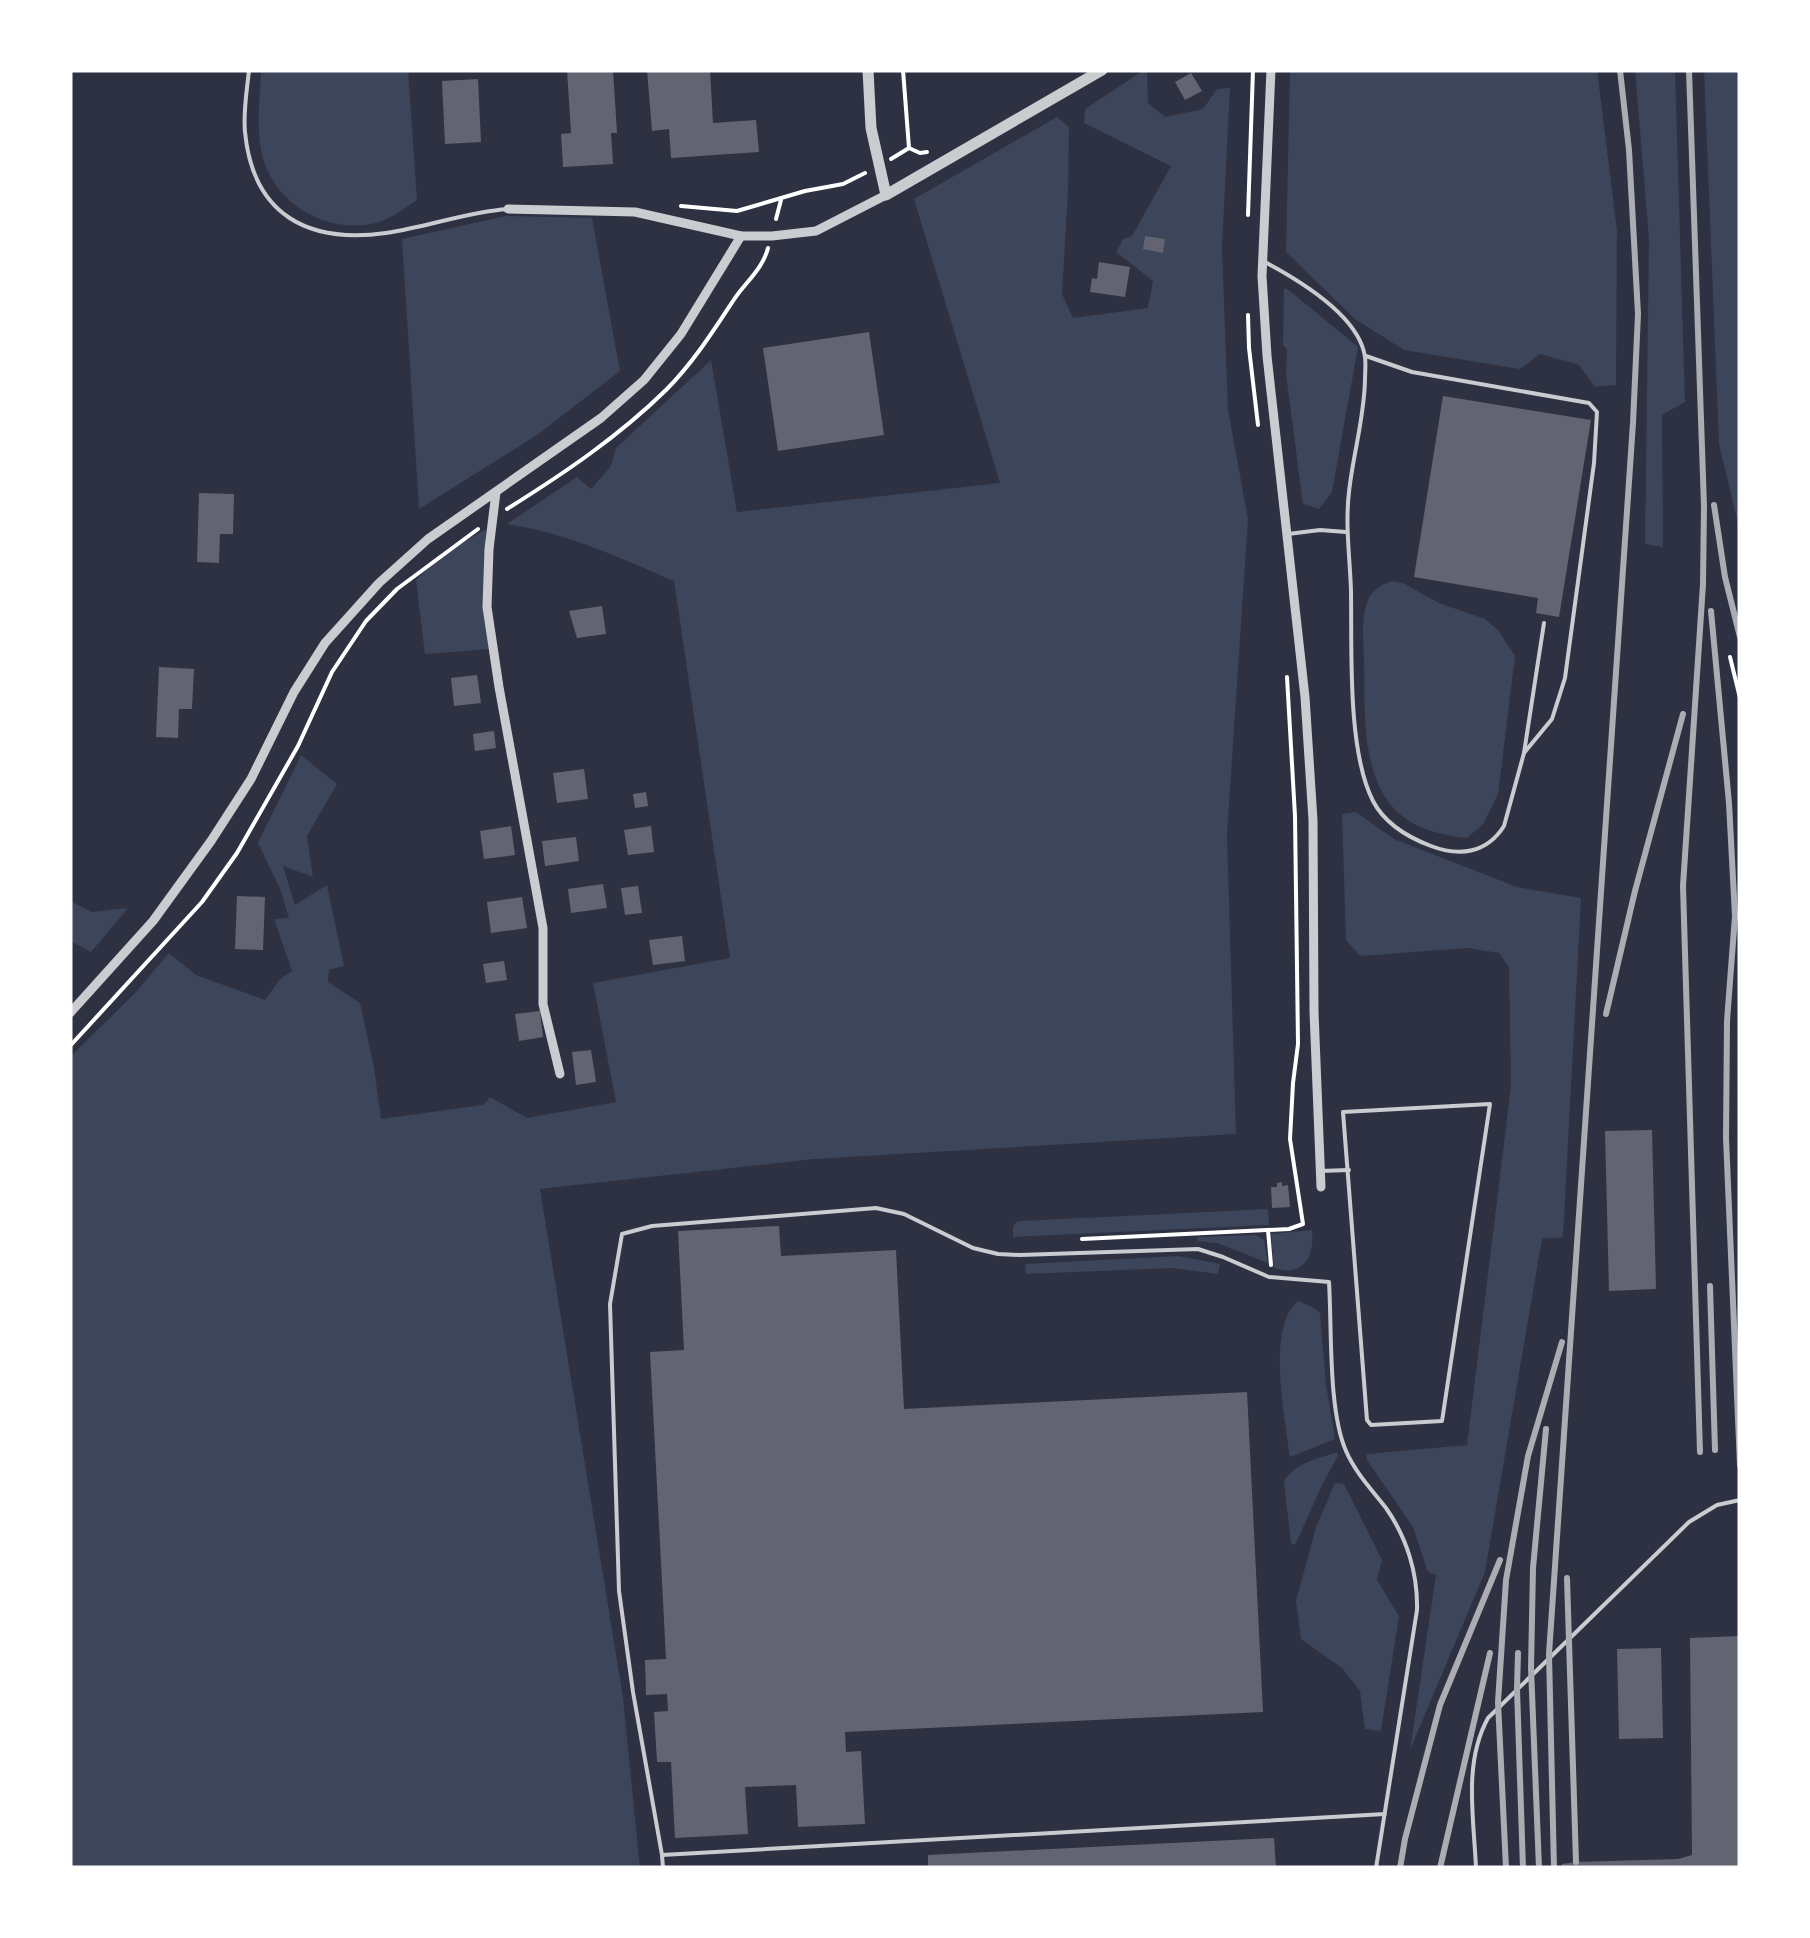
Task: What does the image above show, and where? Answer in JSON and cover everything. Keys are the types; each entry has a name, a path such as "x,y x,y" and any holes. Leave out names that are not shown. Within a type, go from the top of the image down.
{"street":[{"path":"868,70 871,128 886,194"},
{"path":"508,210 635,212 740,236 816,230 1102,70"},
{"path":"1270,70 1263,261 1267,356 1305,698 1313,820 1314,1012 1321,1187"},
{"path":"70,1013 153,920 210,842 251,779 294,692 326,643 379,583 428,539 601,418 644,380 682,334 740,236"},
{"path":"496,492 489,549 488,608 542,928 543,1004 560,1074"}],"lane":[{"path":"249,70 244,127 252,167 267,198 294,221 324,233 381,234 475,212 508,210"},
{"path":"1263,261 1291,276 1338,312 1351,326 1365,356 1364,411 1349,491 1346,532 1358,739 1363,778 1373,802 1384,818 1414,840 1462,852 1489,844 1504,826 1524,753 1544,623"},
{"path":"1365,356 1412,372 1589,403 1596,412 1594,463 1565,678 1552,719 1524,753"},
{"path":"1288,534 1346,532"},
{"path":"1490,1104 1442,1421 1371,1425 1368,1420 1349,1170 1343,1112 1490,1104"},
{"path":"1320,1171 1349,1170"},
{"path":"663,1868 619,1591 610,1304 622,1234 652,1226 876,1208 904,1214 983,1252 1020,1256 1198,1250 1281,1280 1330,1282 1335,1401 1342,1438 1356,1469 1397,1526 1408,1550 1417,1610 1376,1868"},
{"path":"1476,1868 1473,1765 1488,1718 1689,1522 1718,1505 1740,1500"},
{"path":"662,1855 1384,1814"}],"path":[{"path":"903,70 909,148"},
{"path":"1248,219 1253,70"},
{"path":"909,148 924,154 940,144"},
{"path":"677,206 737,211 782,200 842,184 909,148"},
{"path":"70,1046 202,902 237,853 298,746 332,672 366,622 397,590 493,518 602,445 666,389 764,262 782,200"},
{"path":"1248,310 1260,435"},
{"path":"1730,657 1740,698"},
{"path":"1078,1240 1268,1230 1303,1224 1290,1139 1298,1044 1295,816 1286,669"},
{"path":"1268,1230 1269,1277"}],"shaded area":[{"path":"261,70 408,70 417,200 387,219 358,226 322,220 290,201 268,172 262,155"},
{"path":"1144,70 1148,103 1165,117 1203,109 1217,89 1230,88 1222,248 1228,410 1248,519 1227,835 1236,1134 814,1159 540,1189 623,1697 640,1868 70,1868 70,1057 169,953 196,975 265,1000 280,979 292,971 274,919 289,918 258,843 301,755 337,784 307,836 313,877 283,866 295,905 327,885 344,966 329,970 328,982 360,1003 381,1119 483,1105 490,1097 527,1118 616,1102 593,983 730,958 674,581 571,540 507,524 577,477 591,489 611,466 616,448 711,360 737,512 1000,483 914,199 1057,117 1069,127 1062,294 1073,318 1148,308 1153,281 1116,252 1123,239 1132,236 1171,166 1084,123 1085,109"},
{"path":"1290,70 1597,70 1617,231 1616,385 1595,387 1579,365 1540,354 1520,369 1404,350 1355,319 1286,252"},
{"path":"1635,70 1675,70 1685,402 1662,415 1663,547 1645,544 1649,239"},
{"path":"1704,70 1740,70 1740,532 1719,444"},
{"path":"506,216 592,218 620,371 537,435 419,509 402,239"},
{"path":"1284,288 1358,347 1332,492 1319,509 1303,504 1286,374 1287,349 1283,345"},
{"path":"486,529 484,607 490,649 425,654 416,580 443,554"},
{"path":"1391,581 1485,619 1498,630 1515,656 1498,794 1483,824 1467,838 1436,832 1407,819 1391,805 1374,774 1365,717 1363,623 1370,596"},
{"path":"1356,812 1394,839 1517,887 1581,898 1563,1237 1542,1239 1485,1572 1410,1750 1436,1575 1428,1572 1413,1527 1367,1460 1367,1454 1467,1445 1511,1086 1509,967 1499,953 1468,948 1360,956 1346,940 1342,814"},
{"path":"70,901 92,912 128,908 91,952 70,941"},
{"path":"1268,1209 1269,1225 1013,1237 1013,1227 1021,1221"},
{"path":"1312,1230 1309,1256 1300,1267 1274,1268 1271,1234"},
{"path":"1255,1235 1264,1240 1268,1263 1217,1243 1197,1241 1198,1237"},
{"path":"1178,1256 1220,1264 1218,1274 1172,1268 1026,1274 1025,1264"},
{"path":"1298,1301 1320,1313 1335,1439 1290,1457 1280,1352 1288,1313"},
{"path":"1337,1452 1295,1545 1291,1543 1284,1482 1300,1466"},
{"path":"1335,1483 1344,1484 1382,1560 1377,1580 1399,1616 1381,1731 1365,1729 1360,1691 1342,1668 1301,1639 1296,1601 1316,1527"}],"building":[{"path":"567,70 613,70 617,133 611,133 613,164 563,167 561,134 571,133"},
{"path":"647,70 710,70 713,123 756,120 759,152 671,158 669,129 652,131"},
{"path":"1191,73 1202,91 1185,100 1175,82"},
{"path":"478,79 481,142 445,144 442,81"},
{"path":"1145,236 1165,239 1163,253 1143,249"},
{"path":"1099,262 1130,267 1125,297 1090,292"},
{"path":"869,332 884,435 778,451 763,348"},
{"path":"1443,396 1591,420 1559,617 1536,613 1538,598 1414,577"},
{"path":"199,493 234,494 233,534 220,534 219,563 197,562"},
{"path":"602,606 606,634 577,638 569,611"},
{"path":"159,667 194,669 192,709 179,709 178,738 156,737"},
{"path":"477,675 481,703 454,706 451,678"},
{"path":"494,731 496,748 475,751 473,734"},
{"path":"584,769 588,799 557,803 553,773"},
{"path":"646,792 648,806 635,808 633,794"},
{"path":"511,826 515,855 484,859 480,831"},
{"path":"651,826 654,852 628,855 624,830"},
{"path":"576,837 579,861 545,866 542,841"},
{"path":"603,884 607,908 571,913 568,889"},
{"path":"638,886 642,913 625,915 621,888"},
{"path":"237,896 265,897 263,950 235,949"},
{"path":"522,897 527,928 491,933 487,902"},
{"path":"682,936 685,961 653,965 649,940"},
{"path":"504,961 507,980 486,983 483,964"},
{"path":"540,1011 543,1037 519,1041 515,1014"},
{"path":"591,1050 596,1082 576,1085 572,1052"},
{"path":"1652,1130 1656,1289 1609,1291 1605,1131"},
{"path":"1282,1182 1282,1186 1288,1185 1290,1207 1272,1208 1271,1187"},
{"path":"779,1226 781,1256 896,1250 904,1409 1247,1392 1263,1712 845,1732 846,1752 861,1751 865,1824 798,1827 796,1785 745,1787 748,1834 675,1838 671,1762 657,1762 654,1712 668,1711 667,1694 646,1695 645,1660 666,1659 650,1352 684,1350 678,1231"},
{"path":"1740,1636 1740,1868 1562,1868 1562,1864 1576,1862 1678,1859 1692,1855 1690,1638"},
{"path":"1661,1648 1663,1738 1619,1739 1617,1649"},
{"path":"1274,1838 1276,1868 928,1868 928,1855"}],"railway":[{"path":"1554,1868 1549,1654 1638,314 1629,150 1620,70"},
{"path":"1689,70 1704,506 1703,584 1683,886 1700,1452"},
{"path":"1714,505 1725,577 1740,637"},
{"path":"1711,611 1735,916 1727,1021 1726,1138 1740,1465"},
{"path":"1606,1014 1683,714"},
{"path":"1710,1286 1715,1450"},
{"path":"1506,1868 1498,1702 1506,1580 1528,1456 1562,1342"},
{"path":"1539,1868 1531,1668 1533,1568 1546,1429"},
{"path":"1400,1868 1440,1705 1500,1560"},
{"path":"1567,1578 1576,1862"},
{"path":"1440,1868 1490,1653"},
{"path":"1518,1653 1523,1868"}]}
